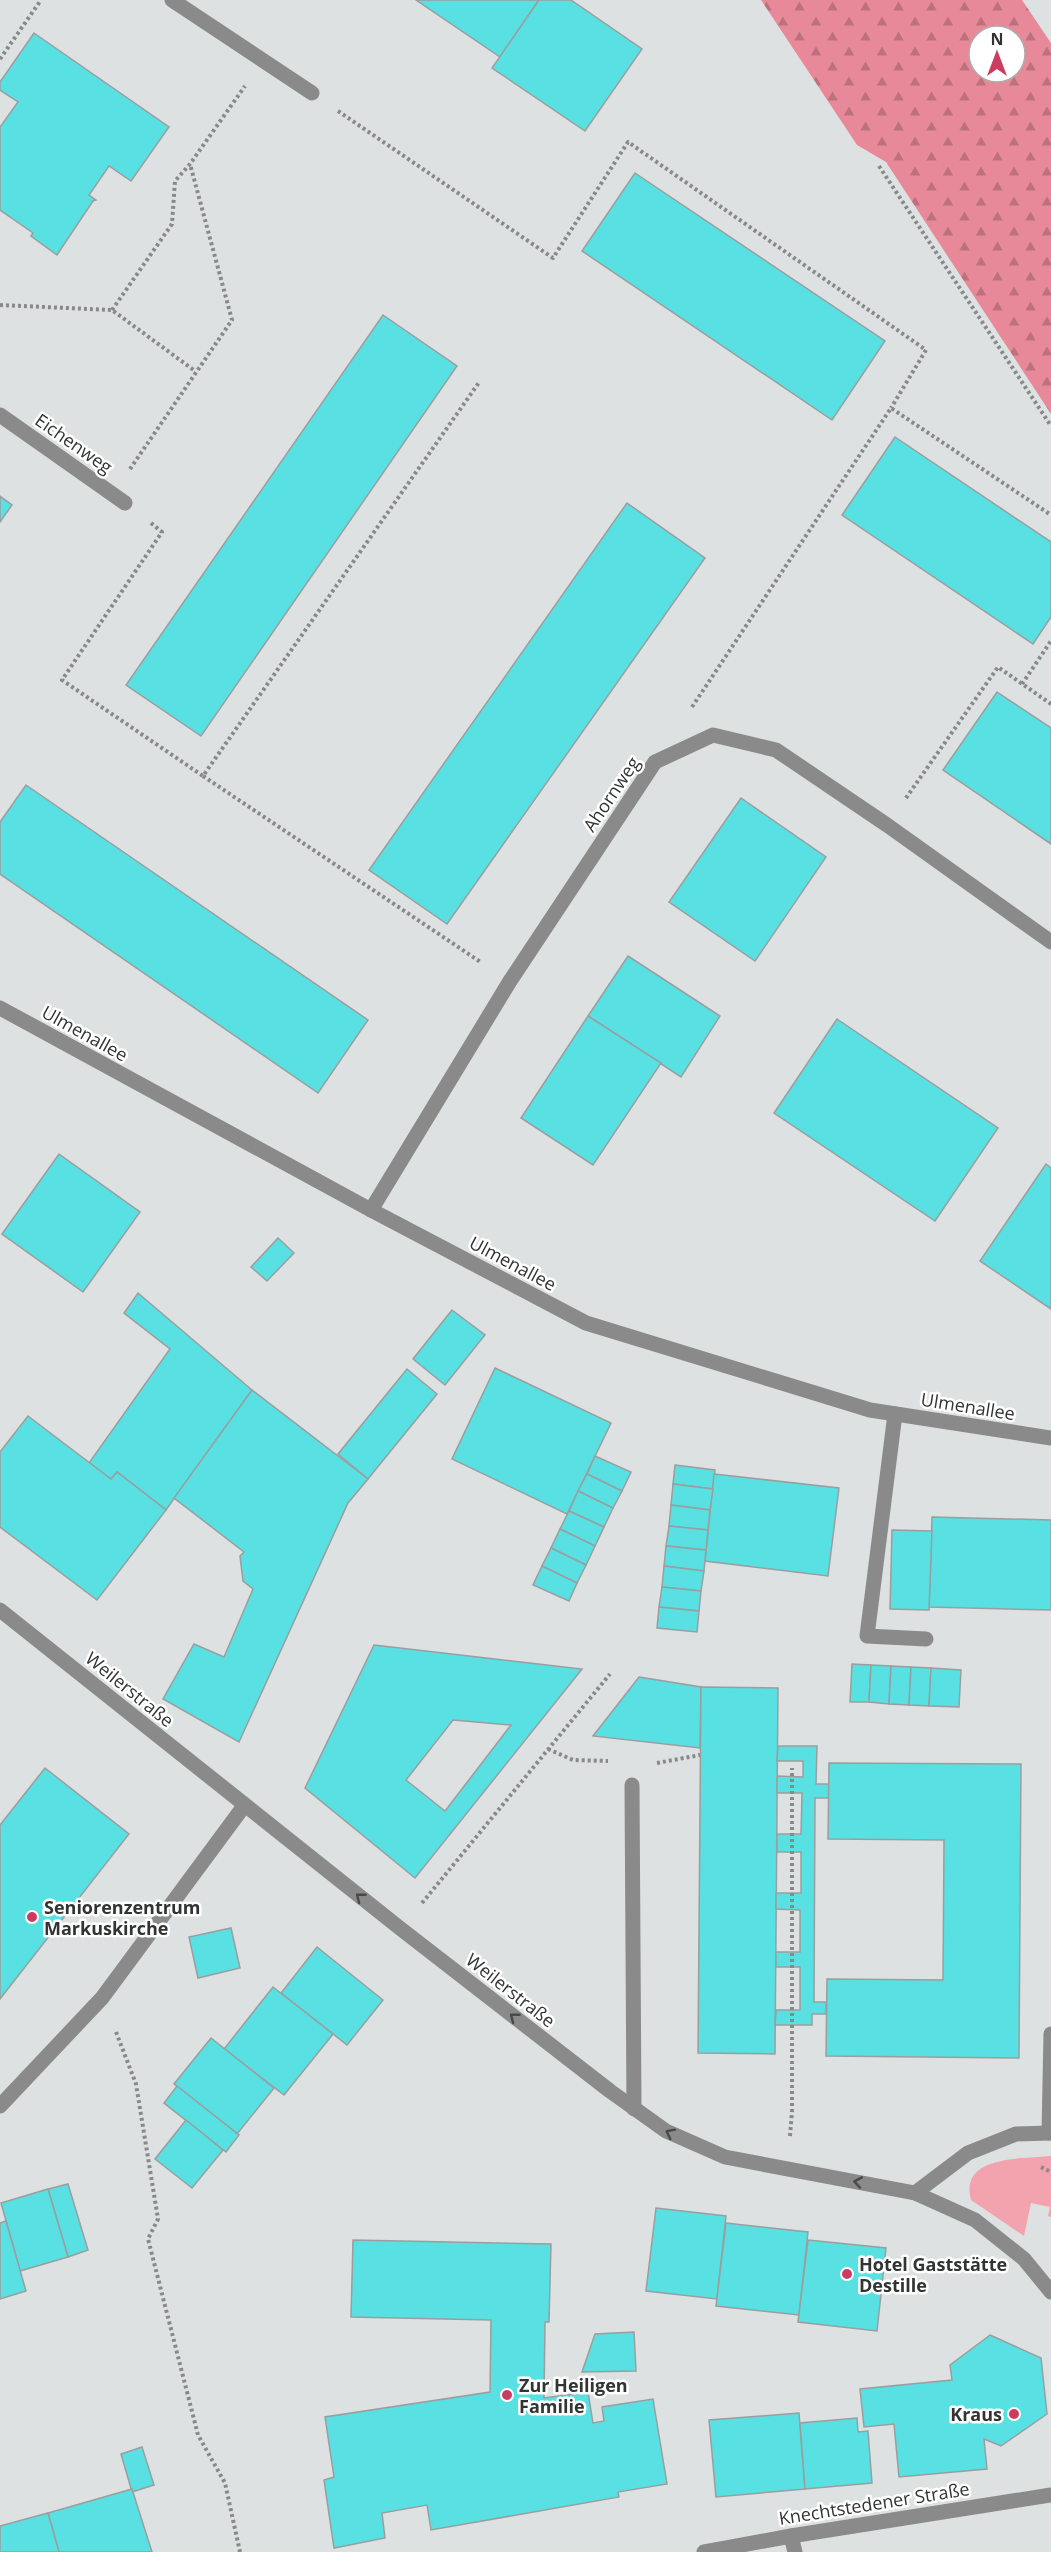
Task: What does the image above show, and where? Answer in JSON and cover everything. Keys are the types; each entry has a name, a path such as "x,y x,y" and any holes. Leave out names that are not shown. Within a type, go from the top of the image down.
{"street":[{"path":"172,0 312,93"},
{"name":"Eichenweg","path":"0,415 119,499"},
{"name":"Ahornweg","path":"371,1210 510,981 655,762 713,735 776,750 887,825 1051,942"},
{"name":"Ulmenallee","path":"0,1008 371,1210 586,1323 870,1410 1051,1438"},
{"path":"895,1414 867,1636 926,1639"},
{"name":"Weilerstraße","path":"0,1610 401,1929 634,2109 666,2131 725,2157 915,2193 975,2220 1024,2259 1051,2292"},
{"path":"632,1785 634,2109"},
{"path":"0,2106 102,1998 244,1806"},
{"path":"915,2193 968,2153 1016,2134 1050,2133 1051,2034"},
{"name":"Knechtstedener Straße","path":"704,2552 1051,2495"},
{"path":"791,2536 795,2552"}],"path":[{"path":"0,59 41,0"},
{"path":"112,310 172,224 175,181 190,164 263,61"},
{"path":"312,93 553,258 628,142 926,350 891,408 687,713"},
{"path":"190,164 232,320 195,371 119,499 162,532 62,680 510,981"},
{"path":"879,165 1051,426"},
{"path":"0,305 112,310 195,371"},
{"path":"203,776 480,381"},
{"path":"891,408 1051,515"},
{"path":"1022,684 1051,641"},
{"path":"887,825 998,667 1051,704"},
{"path":"401,1929 609,1674"},
{"path":"548,1749 573,1760 588,1760"},
{"path":"787,2169 792,2111 792,1768"},
{"path":"102,1998 136,2084 158,2219 148,2239 198,2434 225,2483 240,2552"}],"green space":[{"path":"761,0 1022,0 1051,43 1051,414 886,162 857,145"}],"shaded area":[{"path":"1051,2156 1051,2217 1048,2216 1050,2207 1031,2203 1024,2236 971,2200 970,2185 974,2175 983,2167 1010,2159"}],"building":[{"path":"416,0 539,0 500,57"},
{"path":"539,0 571,0 642,49 585,131 492,68"},
{"path":"34,33 169,127 131,181 109,166 89,195 96,200 93,201 57,255 31,236 33,233 0,210 0,127 18,102 0,90 0,82"},
{"path":"635,173 885,341 832,420 582,251"},
{"path":"383,315 457,366 201,736 126,685"},
{"path":"895,437 1051,542 1051,617 1033,644 842,515"},
{"path":"0,496 12,505 0,522"},
{"path":"627,503 705,558 447,924 369,870"},
{"path":"997,692 1051,728 1051,844 943,770"},
{"path":"26,785 368,1020 318,1093 0,874 0,822"},
{"path":"741,798 826,857 755,961 669,902"},
{"path":"628,956 720,1016 681,1077 588,1016"},
{"path":"588,1016 661,1063 593,1165 521,1118"},
{"path":"837,1019 998,1128 935,1221 774,1113"},
{"path":"59,1154 140,1212 83,1292 2,1234"},
{"path":"1046,1164 1051,1168 1051,1309 980,1261"},
{"path":"278,1238 294,1253 267,1281 251,1267"},
{"path":"138,1293 252,1390 166,1510 117,1472 111,1479 89,1463 170,1349 124,1313"},
{"path":"452,1310 485,1335 445,1385 413,1359"},
{"path":"495,1368 611,1423 567,1514 452,1459"},
{"path":"407,1369 437,1394 368,1479 338,1454"},
{"path":"252,1390 368,1479 348,1503 239,1742 163,1699 194,1644 224,1657 253,1589 243,1581 240,1556 244,1552 174,1498"},
{"path":"28,1416 111,1479 117,1472 166,1510 97,1600 0,1527 0,1452"},
{"path":"595,1456 631,1472 622,1491 587,1474"},
{"path":"675,1465 715,1470 713,1489 673,1484"},
{"path":"587,1474 622,1491 613,1508 578,1491"},
{"path":"714,1474 839,1488 828,1576 705,1561"},
{"path":"673,1484 713,1489 710,1510 671,1505"},
{"path":"578,1491 613,1508 604,1527 569,1511"},
{"path":"671,1505 710,1510 708,1530 669,1526"},
{"path":"569,1511 604,1527 595,1546 560,1529"},
{"path":"932,1517 1051,1520 1051,1610 929,1607"},
{"path":"669,1526 708,1530 706,1550 666,1546"},
{"path":"560,1529 595,1546 586,1565 551,1548"},
{"path":"892,1530 932,1531 929,1610 890,1609"},
{"path":"666,1546 706,1550 704,1571 664,1566"},
{"path":"551,1548 586,1565 577,1583 542,1566"},
{"path":"542,1566 577,1583 569,1601 533,1585"},
{"path":"664,1566 704,1571 701,1591 662,1587"},
{"path":"662,1587 701,1591 699,1611 659,1607"},
{"path":"659,1607 699,1611 697,1632 657,1628"},
{"path":"374,1645 582,1669 415,1878 305,1788","holes":["453,1720 511,1725 445,1811 406,1780"]},
{"path":"852,1664 871,1665 869,1702 850,1702"},
{"path":"871,1665 891,1666 889,1704 869,1702"},
{"path":"891,1666 911,1667 909,1705 889,1704"},
{"path":"911,1667 931,1668 929,1706 909,1705"},
{"path":"931,1668 961,1670 959,1707 929,1706"},
{"path":"639,1677 701,1687 700,1748 593,1736"},
{"path":"701,1687 778,1688 775,2054 698,2053"},
{"path":"778,1746 817,1746 816,1784 829,1784 829,1798 815,1798 814,2002 826,2002 826,2014 812,2014 812,2025 775,2025 776,2010 800,2010 800,1967 776,1967 776,1952 800,1952 800,1910 776,1909 776,1893 801,1893 801,1852 777,1852 777,1834 801,1834 802,1793 777,1793 777,1776 803,1777 803,1761 777,1761"},
{"path":"829,1763 1021,1764 1019,2058 826,2056 827,1979 943,1980 944,1840 828,1839"},
{"name":"Seniorenzentrum Markuskirche","path":"45,1768 129,1834 0,1999 0,1825"},
{"path":"231,1928 240,1968 198,1978 189,1937"},
{"path":"317,1947 383,2000 347,2045 281,1993"},
{"path":"273,1987 333,2034 284,2095 224,2049"},
{"path":"211,2038 274,2088 237,2134 174,2084"},
{"path":"177,2086 239,2135 226,2152 164,2103"},
{"path":"186,2120 223,2150 192,2188 155,2159"},
{"path":"68,2184 88,2250 68,2257 48,2189"},
{"path":"48,2189 68,2257 20,2271 1,2203"},
{"path":"656,2208 726,2216 717,2299 646,2291"},
{"path":"6,2221 26,2291 0,2299 0,2223"},
{"path":"726,2223 808,2232 799,2315 716,2306"},
{"name":"Zur Heiligen Familie","path":"353,2240 551,2244 549,2322 545,2322 544,2398 588,2392 593,2423 604,2421 602,2407 653,2399 667,2484 618,2492 619,2497 431,2530 427,2505 382,2513 385,2538 334,2548 324,2480 334,2477 325,2417 490,2392 491,2320 351,2317"},
{"path":"808,2240 886,2248 877,2331 798,2322"},
{"path":"634,2332 636,2371 582,2372 595,2334"},
{"path":"990,2335 1041,2358 1047,2414 1001,2446 984,2439 987,2469 899,2477 894,2424 864,2427 860,2389 952,2380 950,2365"},
{"path":"799,2413 805,2489 716,2497 709,2420"},
{"path":"857,2418 858,2432 868,2431 872,2483 805,2489 800,2423"},
{"path":"142,2447 154,2485 132,2492 121,2454"},
{"path":"132,2489 152,2552 59,2552 48,2513"},
{"path":"48,2513 59,2552 0,2552 0,2526"}],"place":[{"name":"Seniorenzentrum Markuskirche","path":"32,1917"},
{"name":"Hotel Gaststätte Destille","path":"847,2274"},
{"name":"Zur Heiligen Familie","path":"507,2395"},
{"name":"Kraus","path":"1014,2414"}]}
